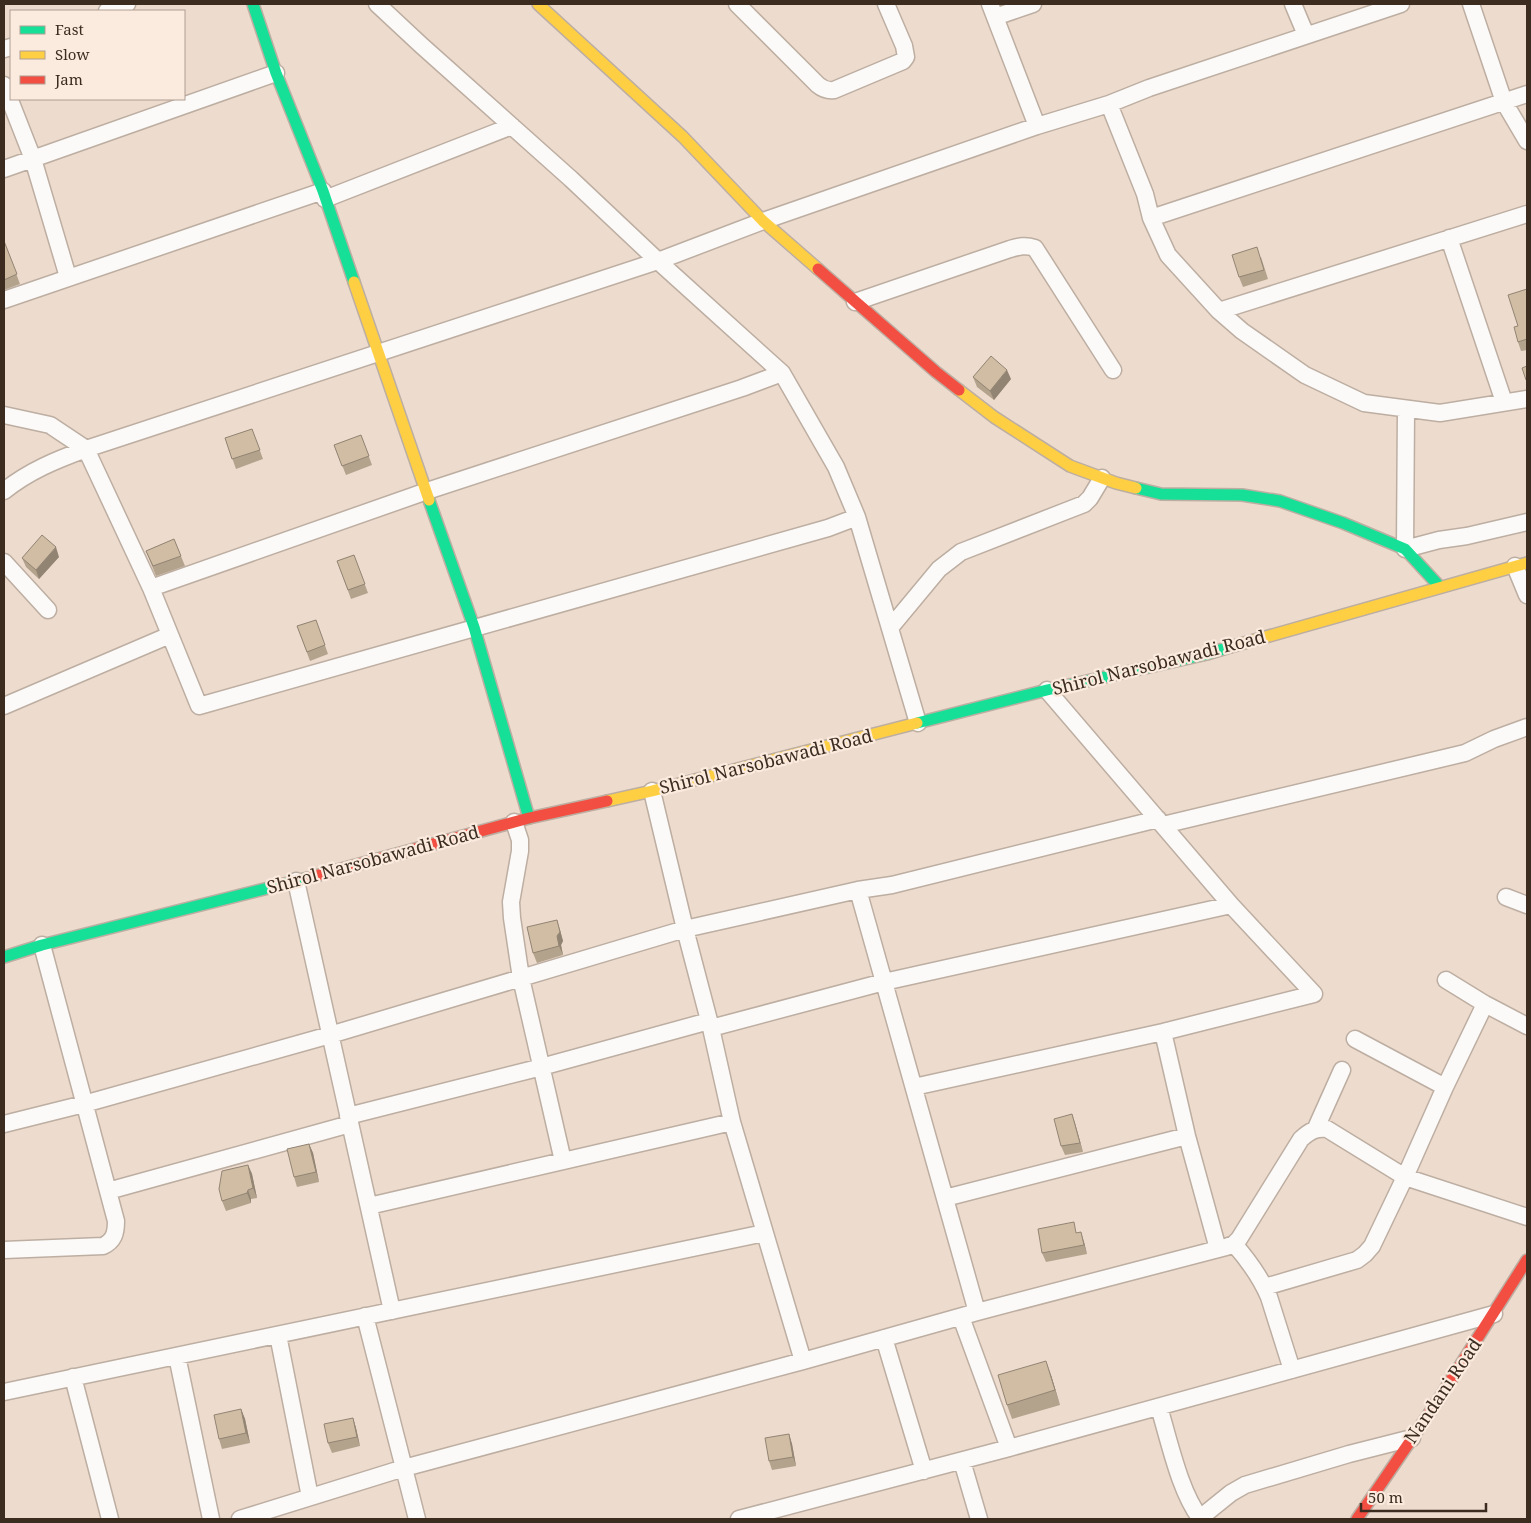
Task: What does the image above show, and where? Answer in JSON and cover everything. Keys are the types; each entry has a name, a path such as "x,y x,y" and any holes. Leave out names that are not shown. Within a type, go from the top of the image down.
{"street":[{"path":"110,10 128,4"},
{"path":"253,4 276,73 324,195 474,627 522,820 520,851 511,902 512,918 521,978 563,1161"},
{"path":"377,4 782,373 836,467 857,517 918,723"},
{"path":"538,4 683,137 762,221 936,372 994,417 1070,466 1116,483 1161,494 1242,495 1280,500 1343,523 1405,549 1440,587"},
{"path":"737,4 818,85 823,89 834,90 903,61 906,57 904,46 886,4"},
{"path":"1033,4 993,10 1037,126"},
{"path":"1293,4 1306,35"},
{"path":"4,491 19,479 52,461 86,449 658,260 762,221 1037,126 1109,104 1149,88 1401,4"},
{"path":"1471,4 1504,102 1527,141"},
{"path":"4,170 276,73"},
{"path":"4,85 33,159 68,278"},
{"path":"1152,218 1527,94"},
{"path":"1109,104 1168,255 1219,311 1242,331 1305,375 1364,403 1440,413 1527,399"},
{"path":"4,300 324,195 512,126"},
{"path":"1219,311 1527,214"},
{"path":"1449,238 1504,402"},
{"path":"855,302 1010,249 1023,245 1028,246 1035,248 1113,370"},
{"path":"152,588 427,491 742,388 782,373"},
{"path":"1405,549 1406,409"},
{"path":"4,415 50,425 86,449 152,588 199,706 828,528 857,517"},
{"path":"890,628 939,569 961,552 1084,504 1090,498 1102,478"},
{"path":"1405,549 1527,522"},
{"path":"4,562 48,610"},
{"path":"1521,564 1527,595"},
{"name":"Shirol Narsobawadi Road","path":"4,957 42,945 296,881 522,820 652,791 1047,690 1207,654 1521,564"},
{"path":"4,706 170,634"},
{"path":"914,1087 1163,1032 1314,994 1231,904 1047,690"},
{"path":"4,1124 84,1104 330,1035 685,929 858,890 892,885 1465,753 1527,726"},
{"path":"652,791 710,1024 732,1122 804,1361"},
{"path":"296,881 392,1311"},
{"path":"858,890 978,1312"},
{"path":"1506,897 1527,905"},
{"path":"108,1191 349,1120 542,1066 884,982 1231,904"},
{"path":"4,1250 103,1246 114,1237 116,1230 116,1221 42,945"},
{"path":"1446,980 1485,1004 1527,1026"},
{"path":"1265,1287 1357,1260 1372,1246 1406,1177 1445,1086 1485,1004"},
{"path":"1163,1032 1187,1136 1218,1249"},
{"path":"1355,1039 1445,1086"},
{"path":"1316,1128 1342,1070"},
{"path":"368,1206 732,1122"},
{"path":"240,1519 404,1468 1234,1244 1240,1239 1301,1139 1308,1132 1316,1128 1327,1129 1406,1177 1527,1217"},
{"path":"945,1198 1187,1136"},
{"path":"4,1392 764,1232"},
{"path":"1234,1244 1251,1263 1265,1287 1292,1370"},
{"name":"Nandani Road","path":"1356,1519 1494,1314 1527,1260"},
{"path":"739,1519 962,1461 1494,1314"},
{"path":"365,1316 416,1519"},
{"path":"961,1317 1009,1448"},
{"path":"278,1335 310,1498"},
{"path":"884,1338 924,1471"},
{"path":"177,1356 211,1519"},
{"path":"73,1377 110,1519"},
{"path":"1159,1407 1181,1480 1191,1504 1200,1519 1231,1493 1245,1485 1349,1454 1412,1438"},
{"path":"962,1461 979,1519"}],"building":[{"path":"4,241 17,274 4,280"},
{"path":"1257,247 1264,270 1239,277 1232,255"},
{"path":"1527,289 1527,339 1518,342 1514,327 1518,326 1508,295"},
{"path":"991,356 1007,370 990,391 973,377"},
{"path":"1527,366 1527,380 1526,380 1522,368"},
{"path":"252,429 260,450 232,459 225,438"},
{"path":"361,435 369,456 342,466 334,445"},
{"path":"42,535 56,547 36,570 22,558"},
{"path":"174,539 181,556 153,566 146,551"},
{"path":"354,555 365,584 348,590 337,561"},
{"path":"316,620 325,645 307,652 297,626"},
{"path":"557,920 560,932 557,936 559,946 533,953 527,927"},
{"path":"1072,1114 1080,1143 1061,1146 1054,1119"},
{"path":"309,1144 316,1172 294,1177 287,1149"},
{"path":"248,1165 253,1188 248,1190 247,1193 222,1201 219,1189 222,1171"},
{"path":"1074,1222 1076,1233 1081,1232 1084,1245 1042,1253 1038,1229"},
{"path":"1046,1361 1055,1390 1007,1405 998,1375"},
{"path":"241,1409 246,1433 219,1439 214,1415"},
{"path":"353,1418 357,1437 328,1443 324,1424"},
{"path":"789,1434 793,1457 769,1461 765,1438"}],"traffic: fast":[{"path":"253,4 276,73 323,191 354,282"},
{"path":"1136,488 1161,494 1242,495 1280,501 1343,523 1405,549 1440,587"},
{"path":"429,500 474,627 529,818"},
{"path":"917,723 1230,647"},
{"path":"4,957 42,945 308,878"}],"traffic: slow":[{"path":"538,4 683,137 763,221 818,269"},
{"path":"354,282 429,500"},
{"path":"959,390 994,417 1070,466 1116,483 1136,488"},
{"path":"1230,647 1527,563"},
{"path":"607,801 917,723"}],"traffic: jam":[{"path":"818,269 959,390"},
{"path":"308,878 529,818 607,801"},
{"path":"1357,1519 1439,1399 1527,1260"}]}
